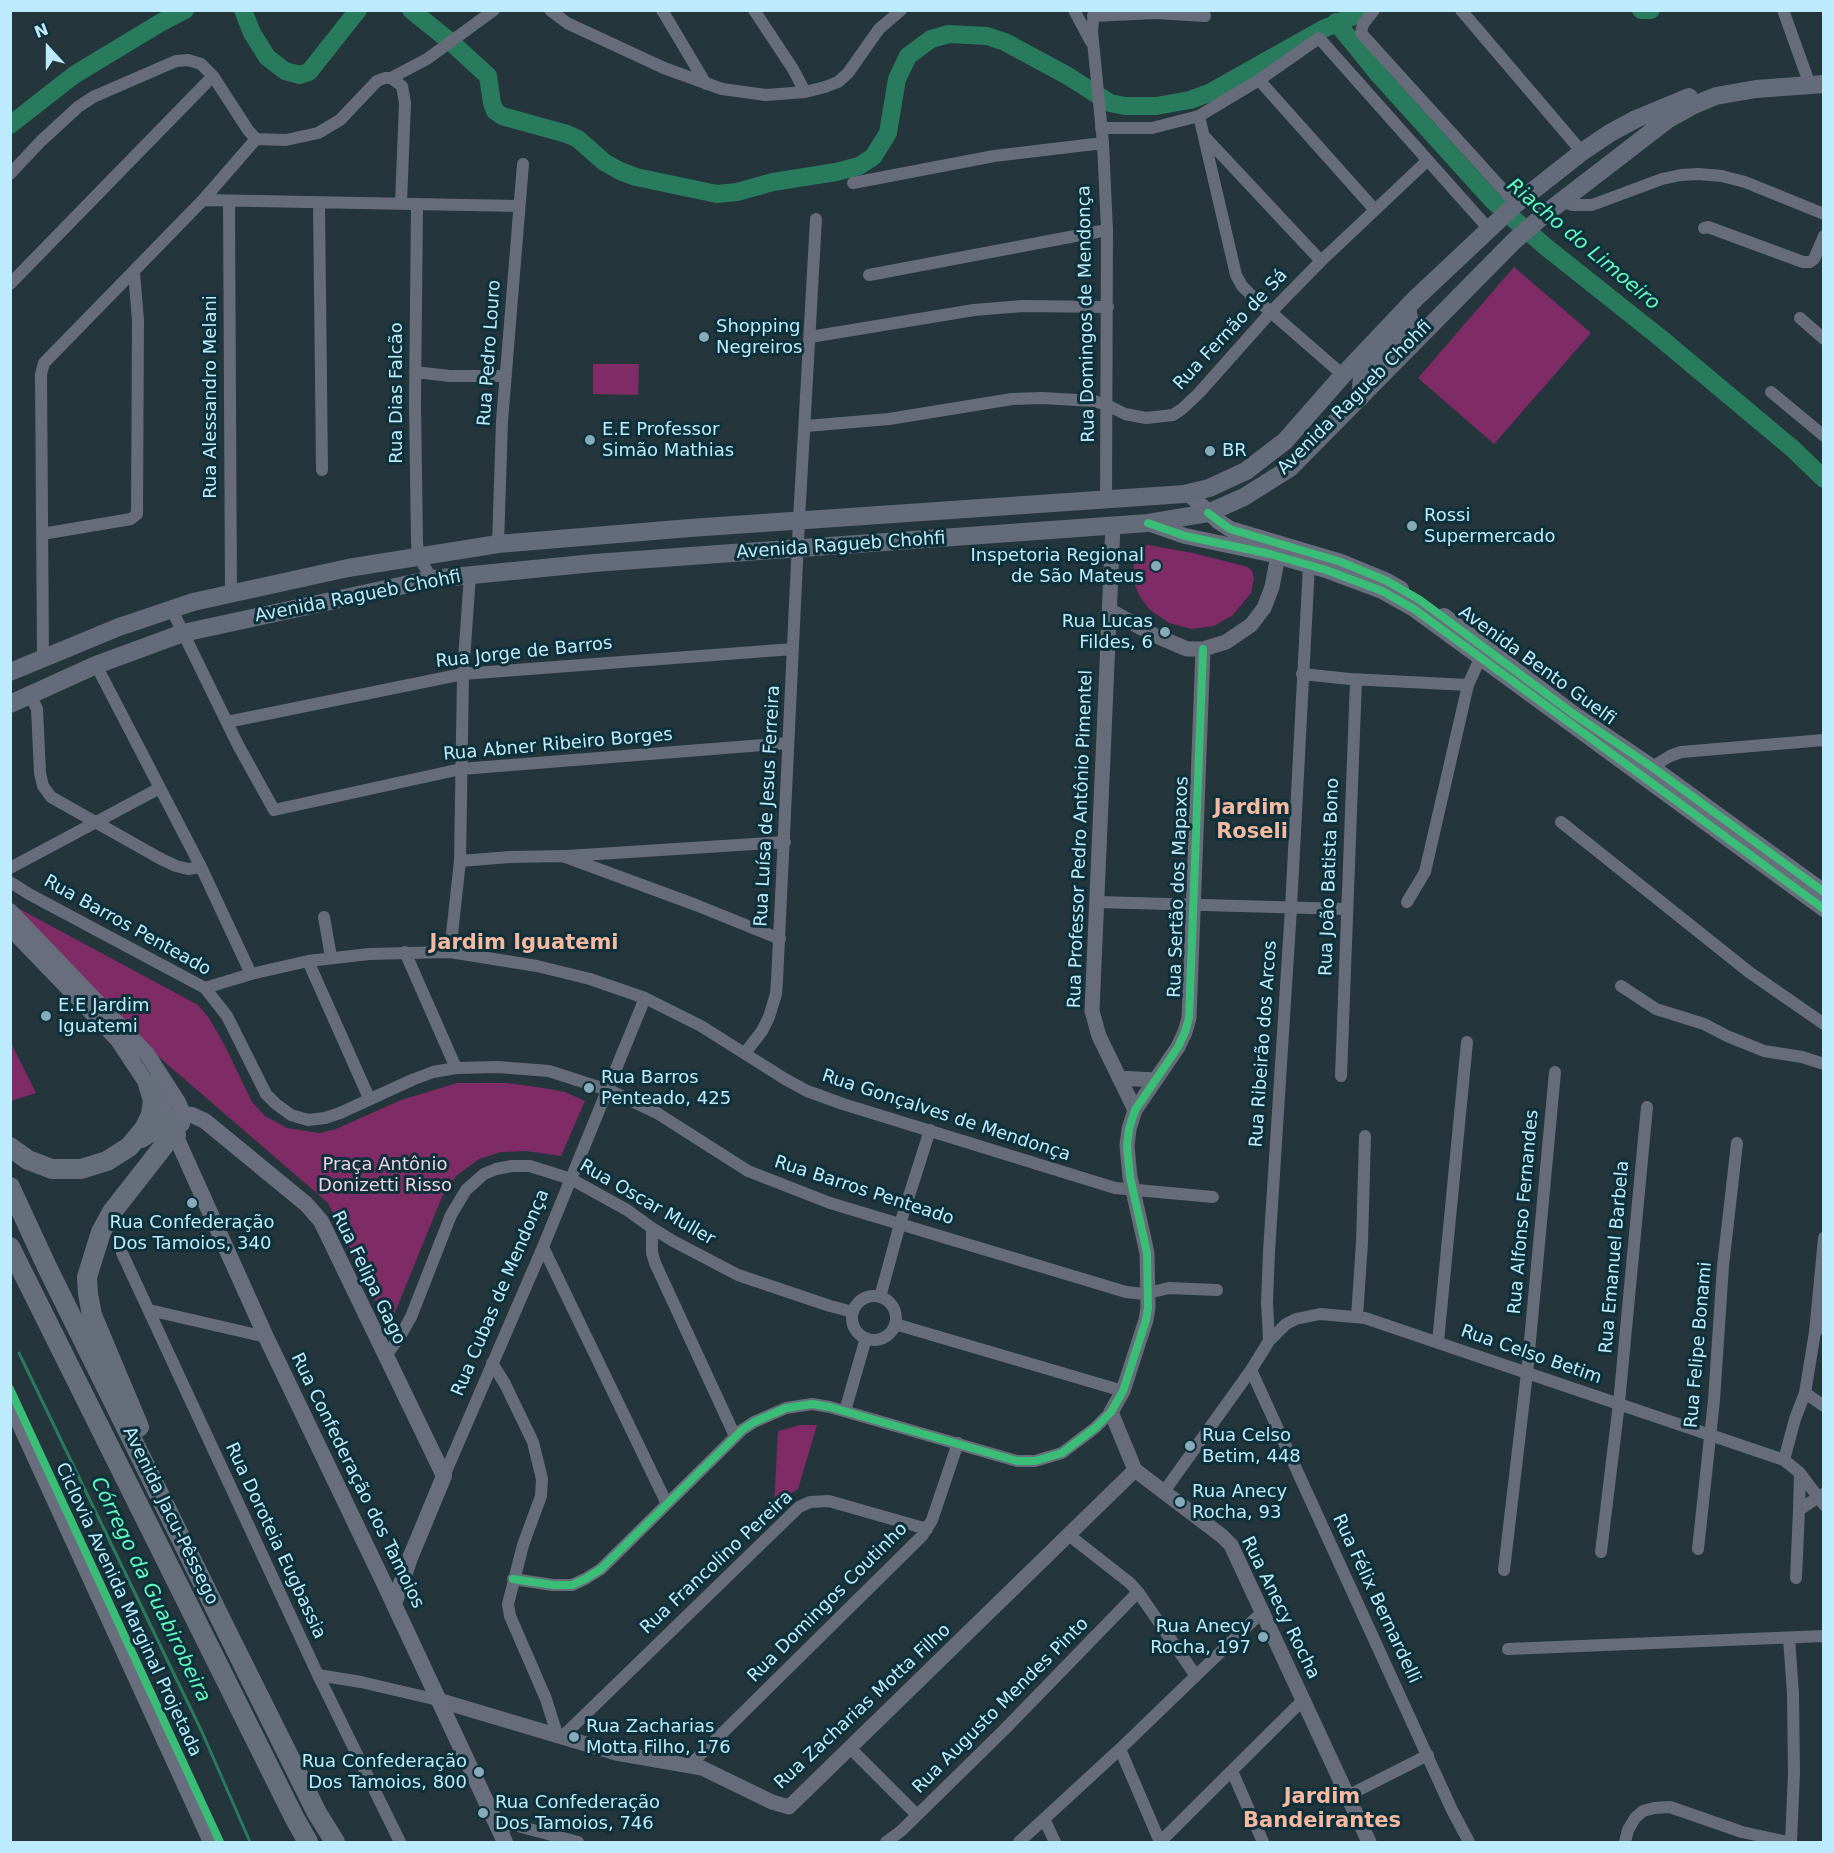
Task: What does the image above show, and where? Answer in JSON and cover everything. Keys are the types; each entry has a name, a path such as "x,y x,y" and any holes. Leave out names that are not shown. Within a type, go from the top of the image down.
{"highway":[{"path":"129,1147 144,1130 151,1115 153,1100 148,1084"},
{"path":"10,1147 39,1165 62,1169 81,1169 97,1165 176,1123"},
{"path":"155,1487 146,1446 92,1315 87,1277 101,1232 112,1212 166,1143 176,1123"},
{"name":"Avenida Jacu-Pêssego","path":"10,1187 155,1487 317,1813 335,1842"},
{"name":"Avenida Jacu-Pêssego","path":"10,1247 308,1842"}],"main road":[{"name":"Avenida Ragueb Chohfi","path":"10,672 171,608 348,568 418,556 498,544 799,520 1186,494 1226,482 1262,460 1285,441 1343,375 1491,225 1582,152 1636,119 1692,96 1743,82 1816,80"},
{"name":"Avenida Ragueb Chohfi","path":"10,704 96,665 183,633 432,579 594,563 1148,523 1208,513 1244,497 1290,468 1469,284 1514,241 1545,214 1667,120 1716,96 1816,80"},
{"path":"1360,398 1362,377 1410,323 1407,308"},
{"path":"1113,525 1118,517 1130,509 1170,502 1186,494"},
{"name":"Avenida Bento Guelfi","path":"1186,494 1230,529 1275,556 1341,562 1387,581 1420,600 1483,653 1824,909"},
{"name":"Avenida Bento Guelfi","path":"1148,523 1185,536 1309,565 1382,591 1483,653 1652,767 1824,892"},
{"path":"96,665 93,658 94,651 119,627"},
{"name":"Rua Confederação dos Tamoios","path":"10,911 147,1054 177,1098 176,1123"},
{"name":"Rua Confederação dos Tamoios","path":"10,928 118,1040 176,1123 266,1337 505,1842"},
{"name":"Rua Felipa Gago","path":"176,1123 197,1117 212,1126 306,1204 321,1221 444,1476"},
{"path":"10,1403 211,1842"},
{"name":"Rua Cubas de Mendonça","path":"394,1604 410,1558 444,1476"}],"street":[{"path":"10,174 48,134 78,107 93,97 176,61 188,60 201,64 213,76 256,139 286,140 318,133 340,120 377,81 391,78 411,69 494,10"},
{"path":"550,10 567,23 664,68 722,89 757,94 805,92 838,82 879,29 901,10"},
{"path":"662,10 706,84"},
{"path":"754,10 793,69 805,92"},
{"path":"1074,10 1094,48"},
{"path":"1374,10 1363,24 1361,33 1514,205"},
{"path":"1461,10 1582,152"},
{"path":"1783,10 1816,80"},
{"path":"1093,13 1155,12 1205,16"},
{"name":"Rua Domingos de Mendonça","path":"1093,13 1107,230 1107,499"},
{"path":"1101,128 1152,128 1198,116 1259,80 1316,38 1320,38 1428,160 1491,225"},
{"path":"10,284 213,76"},
{"path":"391,78 402,86 405,103 401,203"},
{"path":"1259,80 1375,210"},
{"path":"1198,116 1236,276 1242,286 1343,375"},
{"path":"1203,135 1321,261"},
{"path":"43,657 42,368 50,355 203,200 256,139"},
{"path":"853,183 994,156 1103,143"},
{"name":"Rua Fernão de Sá","path":"806,426 889,419 1012,399 1042,398 1094,401 1135,417 1160,418 1173,415 1199,393 1271,312 1321,261 1428,160"},
{"name":"Rua Pedro Louro","path":"498,544 506,376 523,164"},
{"path":"1562,201 1572,205 1592,205 1662,179 1698,174 1722,176 1745,182 1824,214"},
{"path":"203,200 519,206"},
{"name":"Rua Alessandro Melani","path":"229,201 231,594"},
{"path":"319,203 322,470"},
{"name":"Rua Dias Falcão","path":"417,204 415,473 418,556 432,579"},
{"name":"Rua Luísa de Jesus Ferreira","path":"460,861 563,856 780,939 799,520 816,219"},
{"path":"1704,228 1708,227 1803,262 1810,262 1814,259 1824,236"},
{"path":"869,275 1107,230"},
{"path":"42,534 131,519 136,514 138,321 134,272"},
{"path":"810,337 974,310 1023,306 1108,306"},
{"path":"1800,318 1824,339"},
{"path":"415,372 450,376 506,376"},
{"path":"1771,392 1824,436"},
{"name":"Rua Professor Pedro Antônio Pimentel","path":"1113,525 1092,1011 1099,1036 1135,1110"},
{"path":"1111,611 1187,649 1203,649 1226,642 1251,625 1264,609 1272,587 1275,556"},
{"name":"Rua Ribeirão dos Arcos","path":"1269,1341 1268,1272 1291,908 1309,565"},
{"path":"450,952 460,861 463,674 470,575"},
{"name":"Rua Abner Ribeiro Borges","path":"171,608 273,810 461,769 788,743"},
{"name":"Rua Jorge de Barros","path":"227,722 463,674 793,649"},
{"name":"Rua Sertão dos Mapaxos","path":"1135,1110 1178,1047 1189,1018 1203,649"},
{"path":"1407,902 1425,872 1468,685 1483,653"},
{"path":"96,665 158,789 201,867 251,974"},
{"path":"1302,674 1356,680 1468,685"},
{"name":"Rua João Batista Bono","path":"1341,1076 1356,680"},
{"path":"30,695 37,709 40,773 47,793 58,803 176,866 188,869 201,867"},
{"path":"1652,767 1681,752 1824,740"},
{"path":"10,868 158,789"},
{"path":"1561,822 1749,972 1824,1024"},
{"path":"563,856 785,842"},
{"name":"Rua Barros Penteado","path":"10,882 205,988 227,1016 266,1094 291,1115 308,1120 325,1118 433,1072 456,1068 498,1067 549,1071 608,1090 657,1113 748,1171 830,1203 1134,1294 1169,1288 1217,1290"},
{"path":"1097,902 1346,909"},
{"path":"324,917 331,957"},
{"path":"745,1053 762,1031 773,1006 780,939"},
{"path":"405,952 456,1068"},
{"name":"Rua Gonçalves de Mendonça","path":"205,988 251,974 308,961 331,957 405,952 450,952 559,971 645,998 701,1026 807,1091 843,1104 1114,1188 1213,1197"},
{"path":"308,961 369,1098"},
{"path":"1622,986 1656,1009 1704,1024 1764,1051 1802,1057 1824,1064"},
{"name":"Rua Cubas de Mendonça","path":"444,1476 543,1247 645,998"},
{"path":"1438,1342 1467,1042"},
{"name":"Rua Alfonso Fernandes","path":"1504,1570 1527,1373 1555,1072"},
{"path":"1119,1078 1155,1080"},
{"name":"Rua Emanuel Barbela","path":"1601,1552 1619,1403 1647,1107"},
{"path":"513,1579 553,1585 572,1585 601,1569 735,1436 754,1422 786,1408 812,1404 845,1411 1017,1461 1035,1461 1062,1453 1077,1442 1111,1412 1123,1391 1146,1320 1149,1293 1147,1253 1132,1191 1126,1146 1135,1110"},
{"path":"880,1297 930,1130"},
{"path":"1358,1316 1365,1136"},
{"name":"Rua Felipe Bonami","path":"1698,1549 1723,1266 1737,1143"},
{"name":"Rua Oscar Muller","path":"385,1357 411,1317 451,1215 466,1190 474,1181 490,1171 512,1166 530,1166 571,1179 627,1210 652,1228 738,1275 853,1312"},
{"path":"652,1228 652,1252 655,1263 735,1436"},
{"path":"1799,1510 1822,1499 1800,1473 1784,1460 1794,1419 1805,1393 1820,1328 1824,1238"},
{"path":"543,1247 667,1504"},
{"name":"Rua Doroteia Eugbassia","path":"122,1253 318,1675 400,1842"},
{"path":"880,1297 893,1307 896,1318 894,1324 886,1336 876,1340 866,1338 854,1328 853,1312 863,1299 880,1297"},
{"path":"149,1310 266,1337"},
{"name":"Rua Celso Betim","path":"1269,1341 1286,1324 1307,1316 1358,1316 1784,1460"},
{"path":"894,1324 1123,1391"},
{"path":"845,1411 866,1338"},
{"path":"1163,1492 1251,1370 1269,1341"},
{"path":"492,1364 505,1384 533,1443 542,1479 542,1496 513,1579 508,1604 510,1616 560,1735"},
{"name":"Rua Félix Bernardelli","path":"1251,1370 1452,1810 1469,1842"},
{"path":"1805,1393 1824,1406"},
{"name":"Rua Anecy Rocha","path":"1111,1412 1135,1470 1231,1545 1369,1842"},
{"name":"Rua Domingos Coutinho","path":"689,1766 904,1555 927,1529 958,1443"},
{"name":"Rua Zacharias Motta Filho","path":"318,1675 361,1682 438,1700 616,1752 689,1766 717,1774 772,1802 789,1807 1070,1536 1135,1470"},
{"path":"1796,1578 1800,1473"},
{"name":"Rua Francolino Pereira","path":"560,1735 800,1507 817,1500 829,1501 927,1529"},
{"path":"1070,1536 1130,1583 1196,1676"},
{"name":"Rua Augusto Mendes Pinto","path":"887,1842 1004,1731 1138,1592"},
{"path":"1019,1842 1120,1749 1262,1612"},
{"path":"1508,1649 1824,1636"},
{"path":"1625,1842 1628,1830 1635,1818 1643,1811 1670,1807 1742,1832 1789,1842 1794,1773 1789,1638"},
{"path":"1120,1749 1160,1842 1303,1700"},
{"path":"850,1748 917,1815"},
{"path":"1347,1796 1428,1755"},
{"path":"1232,1771 1263,1842"},
{"path":"1044,1818 1055,1842"},
{"path":"498,1827 514,1825 578,1842"}],"green space":[{"path":"1514,267 1591,333 1494,444 1418,378"},
{"path":"593,364 639,364 638,395 593,394"},
{"path":"1148,545 1193,553 1248,567 1254,579 1251,593 1233,615 1214,626 1191,629 1169,623 1150,610 1135,586 1133,573 1135,553 1141,547"},
{"name":"Praça Antônio Donizetti Risso","path":"14,906 198,1005 209,1018 225,1046 252,1102 265,1116 287,1128 319,1133 336,1129 401,1100 457,1083 507,1083 537,1087 565,1092 585,1101 561,1156 526,1151 501,1152 479,1159 456,1176 442,1197 391,1322 387,1325 328,1203 153,1052"},
{"path":"10,1041 36,1093 11,1101 10,1101"},
{"path":"800,1425 817,1425 798,1489 774,1506 778,1431"}],"waterway":[{"path":"10,125 74,75 185,10"},
{"path":"243,10 252,33 267,57 285,71 300,75 309,72 358,10"},
{"path":"411,10 488,76 492,103 495,111 502,116 578,139 604,162 636,177 717,194 836,172 859,166 873,157 888,133 897,79 908,56 931,39 949,34 987,36 1005,42 1068,76 1110,103 1125,106 1156,106 1190,100 1209,93 1323,29 1368,10"},
{"path":"1641,10 1651,10"},
{"name":"Riacho do Limoeiro","path":"1336,22 1379,75 1493,201 1793,449 1824,479"},
{"name":"Córrego da Guabirobeira","path":"19,1353 202,1732 250,1842"}],"cycle path":[{"path":"1208,513 1230,529 1341,562 1387,581 1420,600 1575,715 1652,767 1824,892"},
{"path":"1148,523 1185,536 1270,554 1326,570 1382,591 1414,609 1824,909"},
{"path":"513,1579 553,1585 572,1585 601,1569 742,1430 786,1408 812,1404 830,1407 1017,1461 1035,1461 1062,1453 1095,1428 1111,1412 1123,1391 1148,1308 1147,1253 1130,1177 1127,1146 1129,1129 1135,1110 1178,1047 1189,1018 1203,649"},
{"name":"Ciclovia Avenida Marginal Projetada","path":"10,1389 220,1842"}],"place":[{"name":"Shopping Negreiros","path":"704,337"},
{"name":"E.E Professor Simão Mathias","path":"590,440"},
{"name":"BR","path":"1210,451"},
{"name":"Rossi Supermercado","path":"1412,526"},
{"name":"Inspetoria Regional de São Mateus","path":"1156,566"},
{"name":"Rua Lucas Fildes, 6","path":"1165,632"},
{"name":"E.E Jardim Iguatemi","path":"46,1016"},
{"name":"Rua Barros Penteado, 425","path":"589,1088"},
{"name":"Rua Confederação Dos Tamoios, 340","path":"192,1203"},
{"name":"Rua Celso Betim, 448","path":"1190,1446"},
{"name":"Rua Anecy Rocha, 93","path":"1180,1502"},
{"name":"Rua Anecy Rocha, 197","path":"1263,1637"},
{"name":"Rua Zacharias Motta Filho, 176","path":"574,1737"},
{"name":"Rua Confederação Dos Tamoios, 800","path":"479,1772"},
{"name":"Rua Confederação Dos Tamoios, 746","path":"483,1813"}],"district":[{"name":"Jardim Roseli","path":"1252,821"},
{"name":"Jardim Iguatemi","path":"524,944"},
{"name":"Jardim Bandeirantes","path":"1322,1810"}]}
